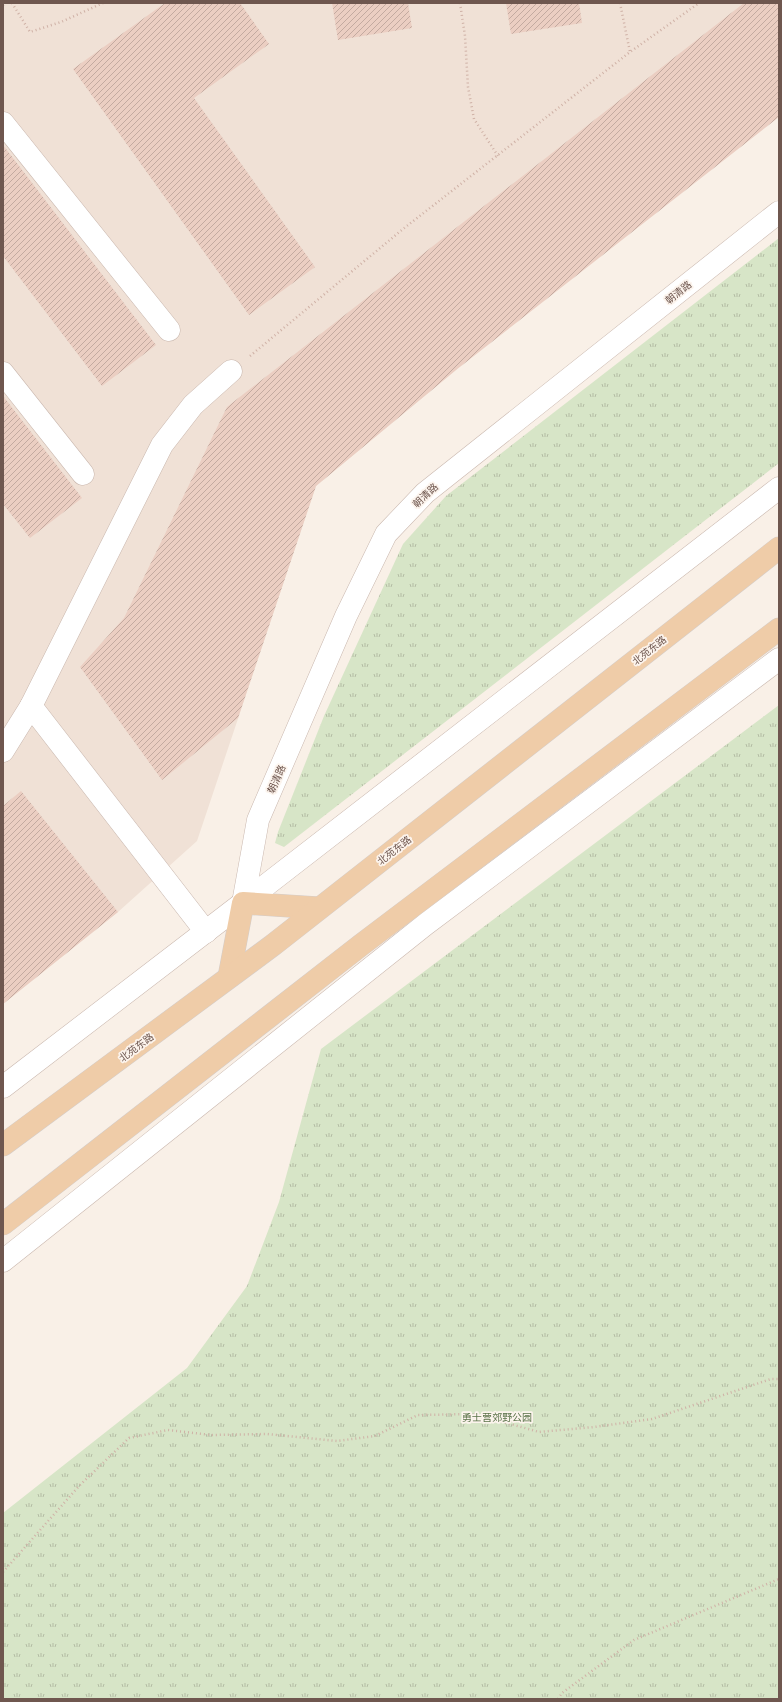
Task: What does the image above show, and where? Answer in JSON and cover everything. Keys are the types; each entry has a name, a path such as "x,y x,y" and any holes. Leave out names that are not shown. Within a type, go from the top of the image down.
{"main road":[{"name":"北苑东路","path":"3,1145 319,908 779,548"},
{"path":"3,1224 362,945 779,629"},
{"path":"229,977 243,903 319,908"}],"street":[{"path":"3,123 169,330"},
{"name":"朝清路","path":"243,903 258,820 346,616 386,534 425,493 779,212"},
{"path":"3,751 31,706 162,445 193,405 231,371"},
{"path":"3,373 83,474"},
{"path":"3,1087 206,932 779,488"},
{"path":"3,1261 426,924 779,660"},
{"path":"31,706 206,932"}],"path":[{"path":"12,3 30,32 61,22 103,3"},
{"path":"460,3 466,36 468,87 474,119 498,156"},
{"path":"620,3 630,52"},
{"path":"231,371 403,229 630,52 699,3"},
{"path":"3,1572 80,1486 129,1438 168,1430 211,1435 267,1434 337,1441 375,1436 418,1415 475,1414 539,1432 573,1429 652,1419 771,1378 779,1379"},
{"path":"558,1699 562,1693 634,1640 779,1579"}],"shaded area":[{"path":"3,3 779,3 456,370 316,486 197,841 118,912 3,1004"}],"green space":[{"path":"779,238 779,463 284,847 275,843 324,716 403,544 446,496"},
{"name":"勇士营郊野公园","path":"779,705 779,1699 3,1699 3,1513 187,1368 247,1286 279,1202 321,1049"}],"building":[{"path":"165,3 240,3 269,44 194,98 315,267 249,315 73,69"},
{"path":"332,3 408,3 412,28 338,40"},
{"path":"506,3 579,3 582,23 511,34"},
{"path":"744,3 779,3 779,117 456,370 316,486 238,718 162,780 80,667 124,618 227,407"},
{"path":"3,145 156,345 102,386 3,256"},
{"path":"3,396 82,498 30,538 3,504"},
{"path":"21,791 118,912 3,1004 3,806"}]}
